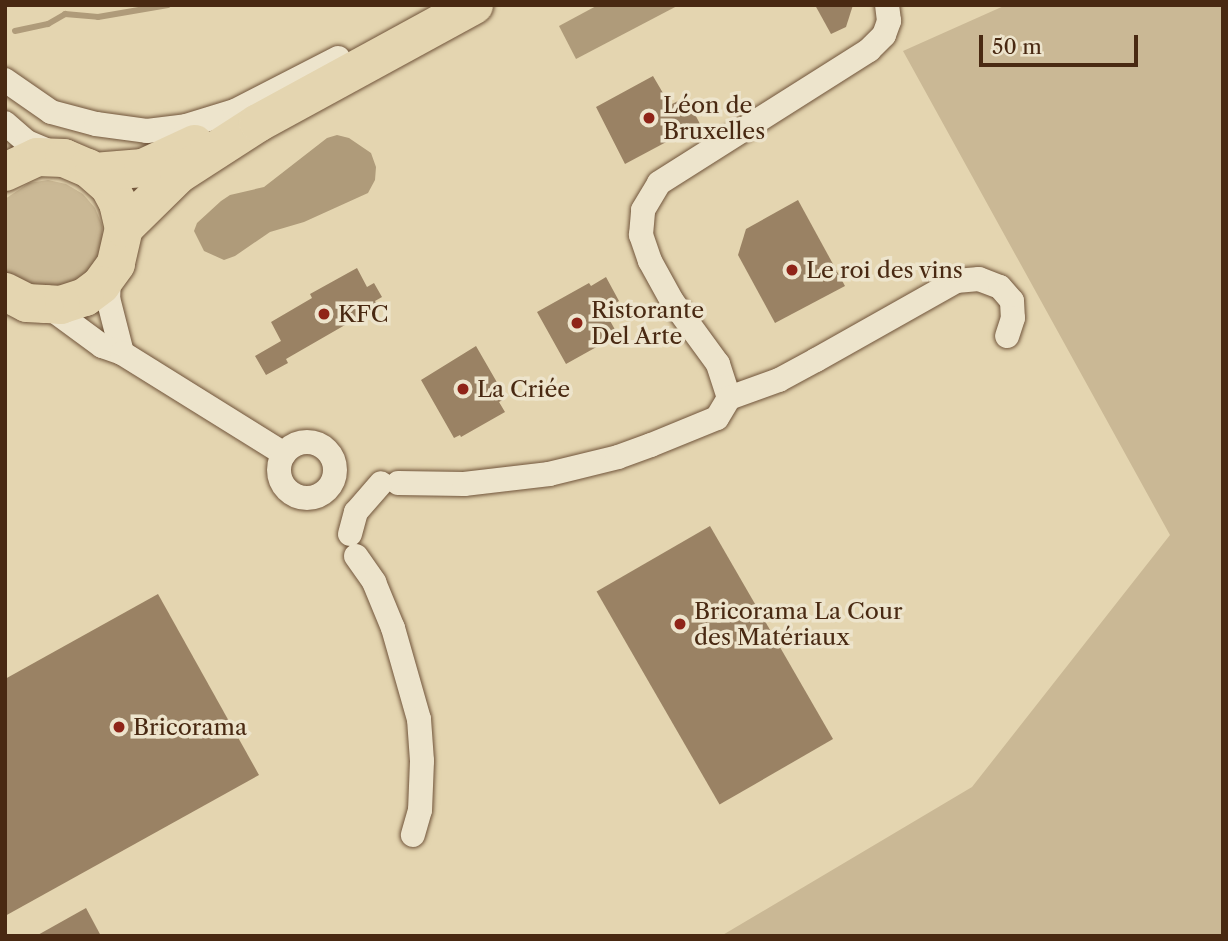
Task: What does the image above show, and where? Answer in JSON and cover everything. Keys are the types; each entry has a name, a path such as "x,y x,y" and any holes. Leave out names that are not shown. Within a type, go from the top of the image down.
{"main road":[{"path":"5,172 37,157 79,165 143,167 180,153 338,58 437,5"},
{"path":"124,228 179,174 258,122 474,5"},
{"path":"16,297 61,305 85,297 109,275 116,264 124,228 118,203 109,186 79,165"}],"street":[{"path":"729,398 718,364 673,301 650,261 641,234 643,210 659,183 869,50 884,35 889,21 887,5"},
{"path":"5,80 51,112 96,124 147,131 186,126 235,111 338,58"},
{"path":"5,123 27,142 79,165"},
{"path":"109,275 108,298 122,353"},
{"path":"413,835 421,810 419,719 393,628 374,582 353,545 356,512 389,483 476,483 549,474 618,457 717,418 729,398 779,380 956,281 979,279 1000,287 1012,301 1013,318 1007,336"},
{"path":"16,297 102,346 122,353 284,454"}],"shaded area":[{"path":"598,5 679,5 576,59 559,26"},
{"path":"1006,5 1223,5 1223,936 721,936 972,787 1170,535 903,51"},
{"path":"337,135 349,138 371,153 376,167 375,180 368,193 304,222 270,232 235,256 224,260 204,251 194,231 197,223 221,201 230,195 264,187 327,138"},
{"path":"48,180 66,184 83,194 95,208 102,225 103,244 98,261 87,276 55,293 5,276 5,199 29,183"}],"building":[{"path":"815,5 853,5 846,27 831,34"},
{"name":"Léon de Bruxelles","path":"653,76 670,105 686,97 700,124 625,164 596,107"},
{"name":"Le roi des vins","path":"798,200 845,286 775,323 738,255 746,229"},
{"name":"KFC","path":"357,268 367,287 374,283 382,297 375,301 378,306 286,359 288,363 266,375 255,356 281,341 271,322 312,298 310,294"},
{"name":"Ristorante Del Arte","path":"606,277 619,301 604,310 618,335 566,364 537,312 589,283 591,286"},
{"name":"La Criée","path":"476,346 506,398 499,402 505,412 461,437 460,435 454,438 421,380"},
{"path":"710,526 833,739 720,805 597,592"},
{"name":"Bricorama","path":"158,594 259,775 5,916 5,679"},
{"path":"86,908 101,936 36,936"}],"waterway":[{"path":"15,31 48,24 65,14 98,17 168,5"}],"place":[{"name":"Léon de Bruxelles","path":"649,118"},
{"name":"Le roi des vins","path":"792,270"},
{"name":"KFC","path":"324,314"},
{"name":"Ristorante Del Arte","path":"577,323"},
{"name":"La Criée","path":"463,389"},
{"name":"Bricorama La Cour des Matériaux","path":"680,624"},
{"name":"Bricorama","path":"119,727"}]}
